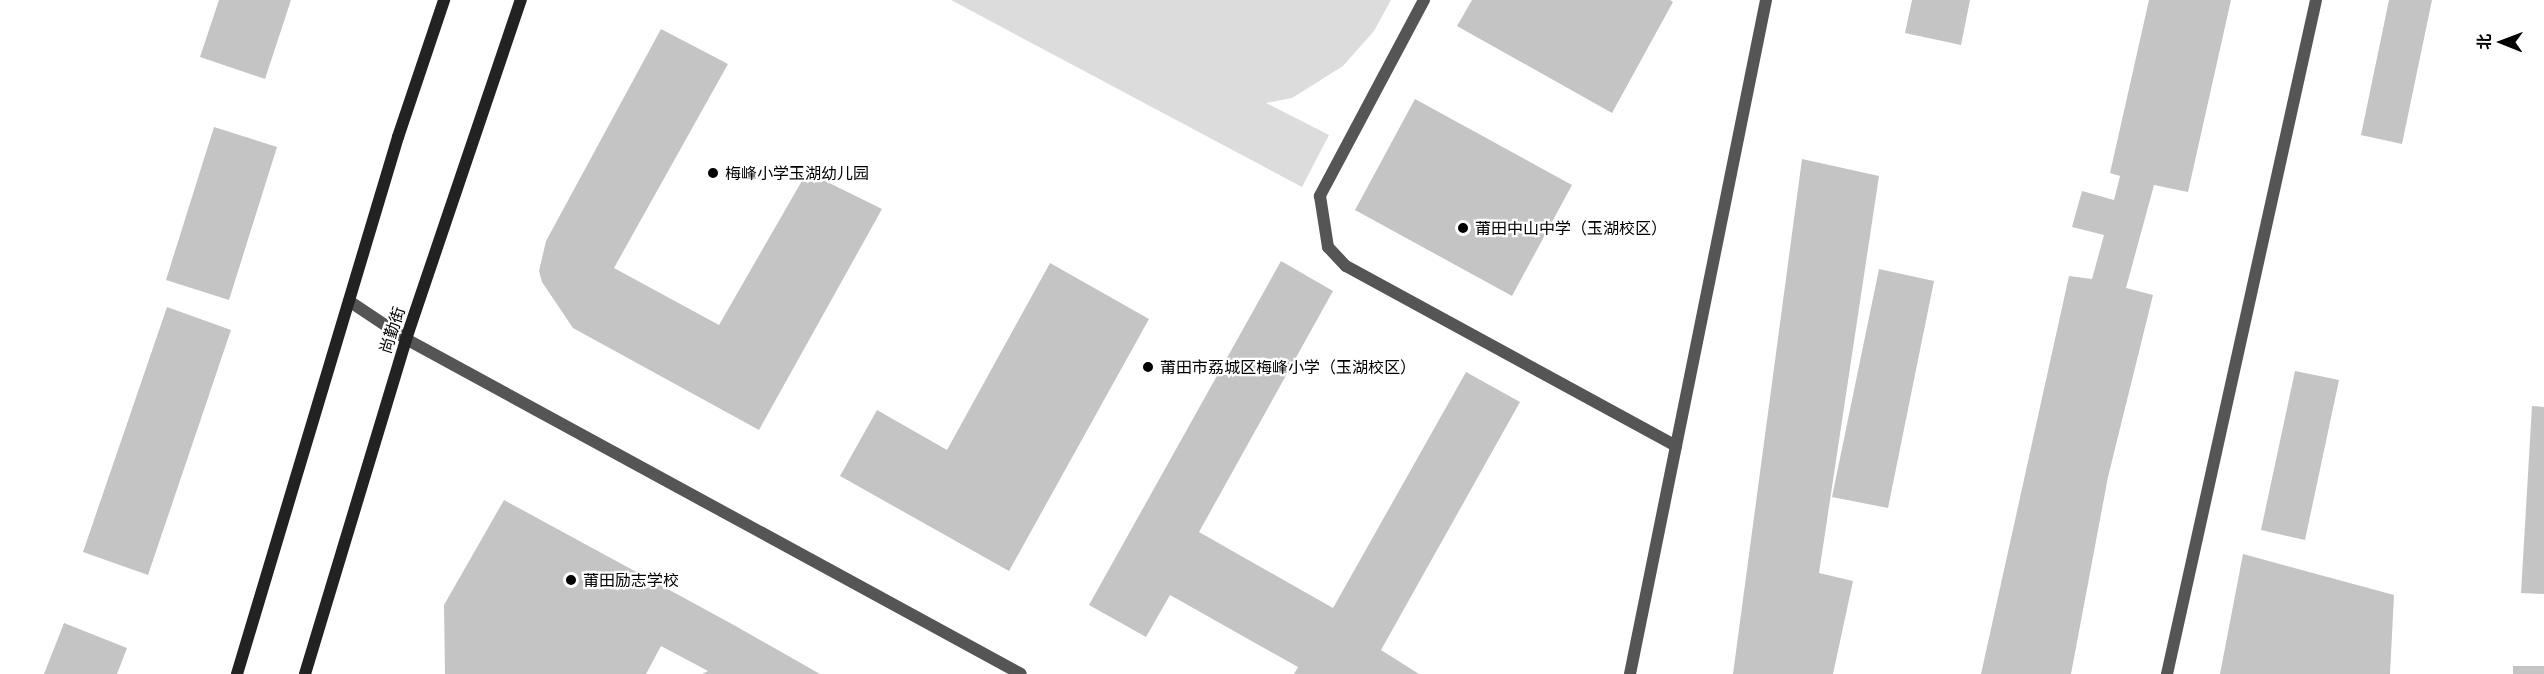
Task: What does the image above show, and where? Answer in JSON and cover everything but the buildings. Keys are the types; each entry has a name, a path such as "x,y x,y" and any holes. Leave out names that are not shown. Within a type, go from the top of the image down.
{"street":[{"path":"237,674 349,301 444,0"},
{"name":"尚勤街","path":"305,674 406,339 521,0"},
{"path":"1424,0 1320,196 1328,247 1346,266 1676,446"},
{"path":"1630,674 1766,0"},
{"path":"2167,674 2316,0"},
{"path":"349,301 406,339 1021,674"}],"shaded area":[{"path":"951,0 1391,0 1374,31 1343,66 1292,98 1266,103 1329,135 1302,187"}],"place":[{"name":"梅峰小学玉湖幼儿园","path":"713,173"},
{"name":"莆田中山中学（玉湖校区）","path":"1463,228"},
{"name":"莆田市荔城区梅峰小学（玉湖校区）","path":"1148,367"},
{"name":"莆田励志学校","path":"571,580"}]}
